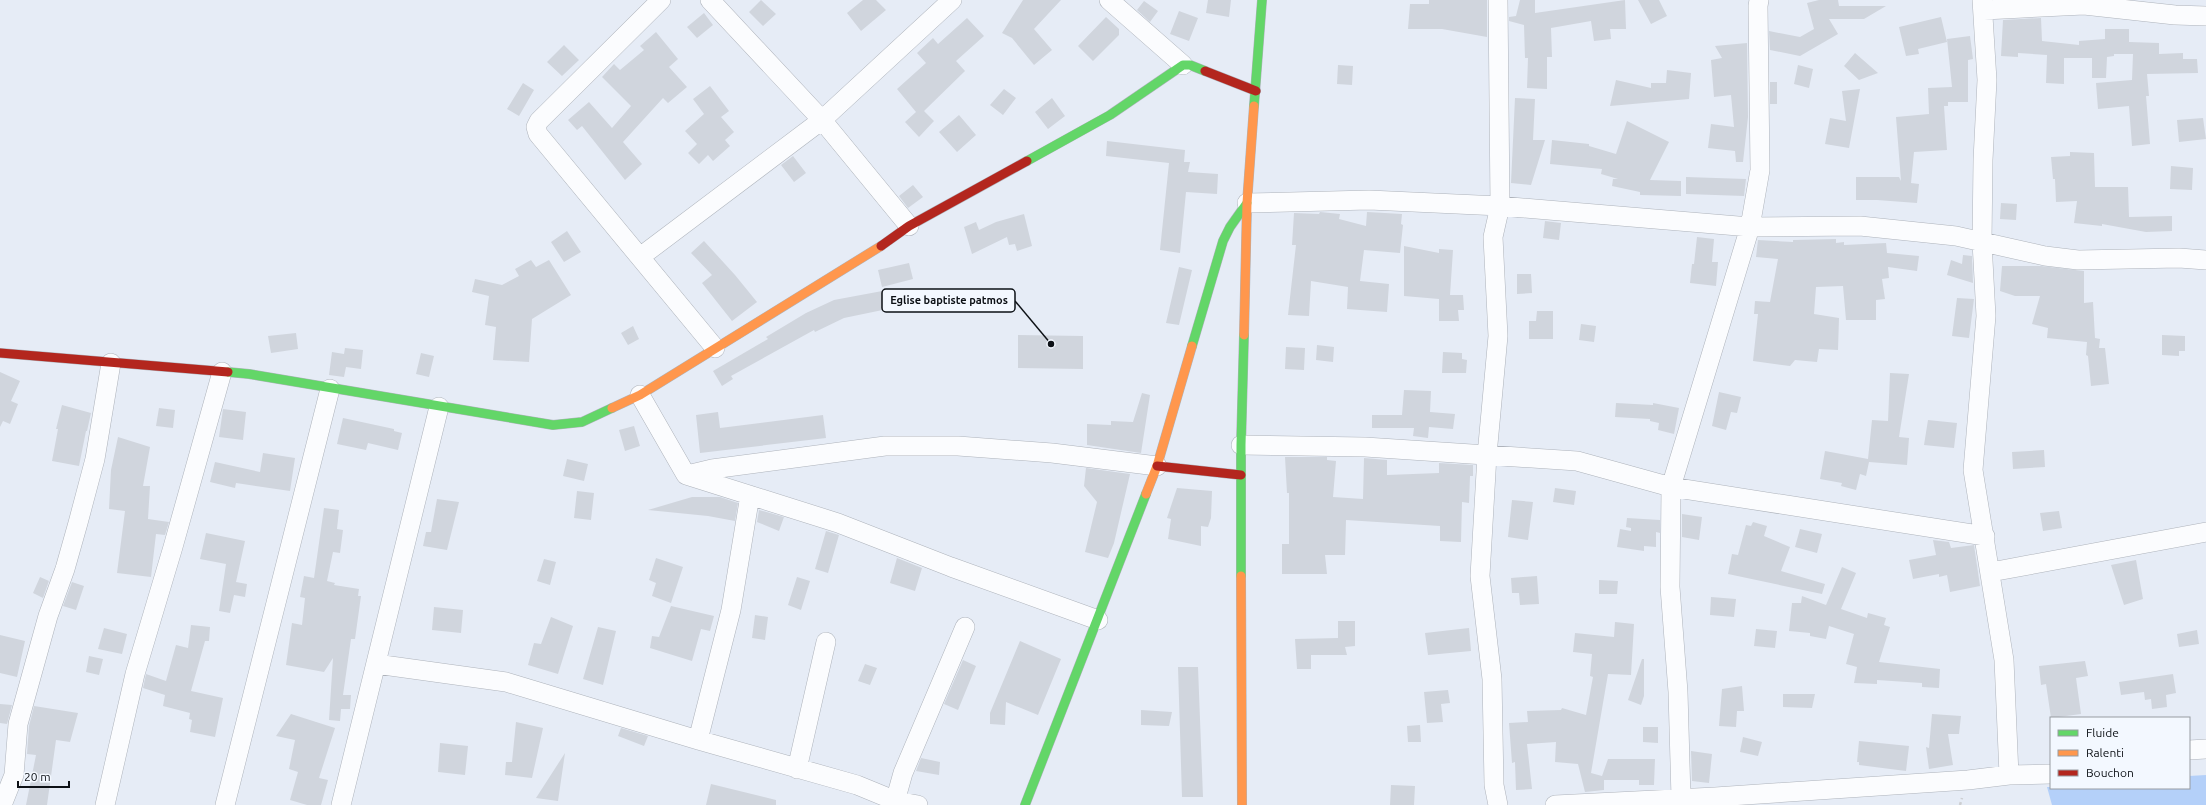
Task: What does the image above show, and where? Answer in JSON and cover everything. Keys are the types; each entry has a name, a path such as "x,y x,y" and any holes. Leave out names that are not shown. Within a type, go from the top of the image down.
{"main road":[{"path":"1242,805 1241,476 1247,203 1262,0"},
{"path":"0,353 249,374 553,425 582,422 640,395 872,253 909,226 1110,115 1140,96 1183,65 1190,65 1256,91"},
{"path":"1025,805 1157,466 1223,241 1247,203"},
{"path":"1157,466 1241,476"}],"street":[{"path":"661,0 539,121 536,127 538,134 715,348"},
{"path":"710,0 822,120 909,226"},
{"path":"640,257 822,120 952,0"},
{"path":"1109,0 1183,65"},
{"path":"1498,0 1500,206 1493,237 1498,336 1487,455 1480,576 1492,679 1494,785 1498,805"},
{"path":"1681,798 1678,692 1670,587 1671,487 1750,226 1760,170 1759,0"},
{"path":"2009,775 2004,660 1991,572 1973,470 1986,316 1982,242 1983,160 1987,80 1983,5 2084,5 2175,15 2206,16"},
{"path":"1247,203 1369,200 1500,206 1750,226 1860,226 1926,232 1982,242 2045,256 2078,260 2179,258 2206,260"},
{"path":"2,805 14,775 18,724 48,616 75,536 95,459 111,363"},
{"path":"105,805 135,674 222,372"},
{"path":"225,805 330,388"},
{"path":"640,395 686,475 838,523 951,567 1098,620"},
{"path":"341,805 439,407"},
{"path":"1242,444 1365,446 1577,461 1671,487 1984,536"},
{"path":"686,475 712,469 885,446 958,446 1052,453 1157,466"},
{"path":"698,740 731,610 750,496"},
{"path":"1991,572 2206,532"},
{"path":"895,803 903,773 965,627"},
{"path":"797,769 826,642"},
{"path":"376,664 506,682 698,740 858,786 895,803 918,805"},
{"path":"2190,750 2206,748"},
{"path":"1555,805 1960,780 2009,775 2050,774"}],"shaded area":[{"path":"2206,775 2206,805 2052,805 2047,787 2050,787 2050,789 2190,789 2190,776"}],"building":[{"path":"761,0 776,14 763,26 749,12"},
{"path":"863,0 876,0 886,10 861,31 847,13"},
{"path":"1023,0 1061,0 1034,29 1052,50 1034,65 1012,38 1002,33"},
{"path":"1208,0 1231,0 1229,17 1206,13"},
{"path":"1429,0 1487,0 1487,37 1442,29 1408,29 1410,4 1429,4"},
{"path":"1520,0 1535,0 1535,13 1625,0 1626,29 1610,29 1611,39 1594,41 1591,21 1551,28 1552,57 1547,57 1547,89 1527,88 1528,58 1525,58 1524,25 1509,21 1509,17 1516,16"},
{"path":"1638,0 1659,0 1667,16 1651,24"},
{"path":"1819,0 1838,0 1839,6 1886,6 1864,19 1829,19 1838,34 1800,56 1770,50 1769,31 1800,37 1814,29 1807,3"},
{"path":"1144,1 1158,11 1150,22 1137,10"},
{"path":"1179,11 1198,18 1189,41 1170,34"},
{"path":"704,13 713,25 697,38 687,27"},
{"path":"1106,17 1119,29 1119,35 1093,61 1078,46"},
{"path":"1941,17 1947,42 1918,49 1919,54 1906,56 1899,27"},
{"path":"967,18 984,36 956,61 965,71 924,111 934,121 919,137 905,122 916,112 897,89 926,63 917,53 933,38 938,44"},
{"path":"2041,18 2042,41 2079,45 2079,41 2105,39 2105,29 2129,29 2129,42 2159,43 2159,54 2183,53 2183,59 2197,59 2198,73 2147,74 2149,96 2146,96 2150,144 2132,146 2129,106 2098,109 2096,83 2132,80 2133,54 2114,54 2114,56 2107,57 2106,78 2092,78 2092,58 2064,58 2064,84 2046,83 2047,55 2018,53 2018,57 2001,56 2003,20"},
{"path":"656,32 678,59 669,67 687,87 668,103 663,98 623,142 642,164 625,180 582,126 577,130 568,120 589,102 612,128 631,106 602,77 614,64 620,70 644,50 640,46"},
{"path":"1970,36 1973,59 1968,60 1968,102 1948,102 1948,106 1944,106 1947,150 1914,152 1911,183 1919,184 1917,203 1856,200 1856,177 1899,177 1901,181 1896,117 1929,114 1928,88 1952,87 1947,39"},
{"path":"1747,43 1748,117 1743,162 1736,162 1735,151 1708,148 1711,124 1734,127 1731,95 1714,97 1711,60 1722,58 1715,46"},
{"path":"564,45 579,60 562,76 547,62"},
{"path":"1855,53 1878,73 1859,80 1844,66"},
{"path":"1338,65 1353,66 1352,85 1337,84"},
{"path":"1798,65 1813,69 1809,88 1794,84"},
{"path":"1667,70 1691,73 1689,99 1610,106 1616,80 1651,88 1651,83 1666,83"},
{"path":"1770,82 1777,82 1777,104 1770,104"},
{"path":"523,83 534,90 519,116 507,109"},
{"path":"710,86 729,111 721,117 734,132 725,140 730,146 713,161 708,155 699,164 688,153 697,144 685,131 704,114 693,99"},
{"path":"1004,89 1016,98 1003,115 990,105"},
{"path":"1860,89 1849,148 1825,144 1830,118 1846,121 1842,91"},
{"path":"1052,98 1065,116 1048,129 1035,112"},
{"path":"1515,98 1535,99 1533,140 1545,140 1531,185 1511,183"},
{"path":"959,115 976,135 957,152 939,132"},
{"path":"2203,118 2206,139 2179,142 2177,120"},
{"path":"1627,121 1669,142 1650,180 1681,181 1681,196 1640,195 1640,192 1612,186 1613,179 1618,179 1601,174 1602,169 1550,164 1552,140 1589,144 1589,146 1616,154"},
{"path":"1107,141 1185,150 1184,162 1190,162 1188,172 1218,174 1217,194 1186,192 1180,253 1160,250 1169,163 1106,156"},
{"path":"2070,152 2094,153 2095,187 2128,187 2129,217 2172,216 2172,231 2146,232 2102,224 2102,226 2074,223 2077,201 2056,202 2055,179 2053,179 2051,157 2070,156"},
{"path":"793,156 806,173 794,182 781,165"},
{"path":"2171,166 2193,168 2192,190 2170,189"},
{"path":"1686,177 1746,179 1744,196 1686,194"},
{"path":"913,185 923,197 908,208 899,196"},
{"path":"2001,203 2017,204 2016,220 2000,219"},
{"path":"1320,212 1340,214 1339,219 1366,226 1367,212 1402,214 1401,224 1403,225 1400,253 1364,250 1360,281 1389,284 1387,312 1347,309 1348,287 1311,281 1309,316 1288,315 1296,245 1292,245 1294,213 1319,214"},
{"path":"1024,214 1032,246 1017,251 1015,244 1009,245 1007,237 972,254 964,227 976,222 979,230 996,222"},
{"path":"1545,221 1561,223 1559,240 1543,238"},
{"path":"567,231 581,252 564,262 551,242"},
{"path":"1697,237 1714,239 1712,262 1718,262 1716,286 1690,283"},
{"path":"1836,239 1836,243 1844,242 1844,245 1886,243 1887,253 1919,256 1917,271 1888,267 1889,278 1882,279 1885,299 1876,300 1876,320 1846,320 1843,286 1816,287 1814,314 1839,318 1838,350 1819,349 1817,362 1795,360 1790,366 1753,361 1758,314 1754,314 1755,301 1770,302 1778,259 1756,257 1758,240 1793,242 1793,240"},
{"path":"704,241 757,302 732,321 702,283 712,275 691,253"},
{"path":"1404,246 1439,253 1439,249 1453,250 1450,295 1463,295 1464,310 1458,310 1459,321 1439,321 1439,299 1404,296"},
{"path":"1963,255 1972,256 1973,283 1947,275 1951,260 1962,264"},
{"path":"531,260 536,267 549,260 571,295 532,319 529,362 493,360 496,327 485,325 489,296 472,292 475,279 502,285 519,276 515,269"},
{"path":"909,263 913,279 882,287 878,270"},
{"path":"2002,266 2041,266 2084,271 2084,303 2093,302 2095,338 2100,339 2099,348 2105,348 2109,384 2091,386 2088,356 2086,355 2087,342 2047,338 2048,328 2032,324 2040,296 2015,296 2000,291"},
{"path":"1179,267 1192,270 1179,325 1166,323"},
{"path":"1517,274 1531,274 1532,293 1517,294"},
{"path":"893,289 897,307 844,318 815,332 814,330 731,376 733,379 722,386 713,371 768,339 766,337 806,313 834,300"},
{"path":"1957,298 1974,299 1969,338 1952,336"},
{"path":"1537,311 1553,311 1553,339 1529,339 1529,321 1536,321"},
{"path":"1581,324 1596,326 1594,342 1579,340"},
{"path":"633,326 639,339 628,345 621,333"},
{"path":"296,333 298,349 271,353 268,336"},
{"path":"1018,335 1083,336 1083,369 1018,368"},
{"path":"2162,335 2185,336 2185,351 2179,351 2179,356 2162,355"},
{"path":"1317,345 1334,347 1333,362 1316,360"},
{"path":"1286,347 1305,348 1304,370 1285,369"},
{"path":"345,348 363,350 361,369 346,367 344,377 329,375 332,352 344,354"},
{"path":"1443,352 1462,353 1462,359 1467,360 1466,373 1442,373"},
{"path":"421,353 434,356 429,377 416,374"},
{"path":"0,372 20,381 11,401 18,404 10,424 3,421 0,427"},
{"path":"1890,373 1909,374 1899,437 1909,438 1907,465 1869,462 1866,476 1860,474 1856,490 1841,486 1842,483 1820,479 1825,451 1868,459 1872,420 1888,421"},
{"path":"1404,390 1431,391 1430,412 1455,414 1453,429 1429,427 1428,438 1413,436 1414,428 1372,428 1372,415 1402,415"},
{"path":"1719,392 1741,397 1737,413 1731,412 1726,430 1712,426"},
{"path":"1142,393 1150,395 1141,453 1087,445 1087,424 1111,425 1111,421 1133,422"},
{"path":"1616,403 1653,405 1653,403 1679,408 1674,434 1658,430 1659,423 1650,421 1650,419 1615,417"},
{"path":"62,405 91,413 79,466 52,461 58,429 56,429"},
{"path":"159,408 175,410 173,428 156,426"},
{"path":"223,409 246,412 243,440 219,437"},
{"path":"718,412 720,428 823,415 826,438 700,453 696,415"},
{"path":"343,418 394,429 394,431 402,433 398,450 368,443 366,450 337,444"},
{"path":"1928,420 1957,423 1954,448 1924,445"},
{"path":"634,426 640,446 625,451 619,430"},
{"path":"118,437 150,447 143,486 150,486 148,519 169,522 165,535 156,534 151,577 117,573 125,511 109,509 111,470"},
{"path":"2044,450 2045,467 2013,469 2012,452"},
{"path":"263,453 295,458 290,491 236,483 235,488 210,482 215,462 260,472"},
{"path":"1285,457 1327,457 1327,460 1336,461 1333,497 1363,499 1364,458 1387,460 1387,475 1439,473 1439,463 1473,465 1473,476 1470,476 1469,503 1462,502 1461,542 1440,541 1440,526 1346,520 1345,555 1325,555 1327,574 1282,574 1282,544 1289,544 1289,493 1287,493"},
{"path":"567,459 588,464 584,481 563,476"},
{"path":"1086,468 1130,474 1114,543 1108,558 1085,552 1097,502 1084,486"},
{"path":"1177,488 1212,491 1211,518 1208,527 1201,526 1201,546 1168,539 1171,519 1167,518"},
{"path":"1555,488 1576,491 1574,505 1553,502"},
{"path":"577,491 594,493 591,520 574,518"},
{"path":"692,497 720,497 738,503 735,521 708,516 648,510"},
{"path":"437,499 459,502 447,550 423,546 426,532 431,532"},
{"path":"1512,500 1533,502 1528,540 1508,537"},
{"path":"324,508 339,510 337,529 343,530 340,553 333,552 327,581 335,583 334,585 359,589 358,596 361,596 355,639 351,639 343,695 351,695 350,709 341,709 340,721 329,720 333,658 324,672 286,665 292,623 302,625 305,598 300,597 304,576 314,578"},
{"path":"759,510 784,517 779,531 757,522"},
{"path":"2059,511 2062,528 2043,531 2040,513"},
{"path":"1682,514 1702,517 1699,540 1682,537"},
{"path":"1627,518 1660,520 1660,533 1656,532 1656,547 1644,546 1644,551 1617,547 1620,529 1631,531 1631,528 1626,527"},
{"path":"1753,522 1767,526 1764,536 1790,547 1781,571 1825,584 1822,594 1728,574 1732,554 1738,555 1746,525 1751,526"},
{"path":"1800,529 1822,534 1817,553 1795,547"},
{"path":"826,531 839,535 828,573 815,569"},
{"path":"206,533 245,541 236,582 247,584 245,597 234,595 230,613 219,611 226,564 200,559"},
{"path":"1933,540 1949,542 1951,548 1974,545 1980,586 1950,592 1947,575 1939,577 1939,574 1913,579 1909,560 1936,555"},
{"path":"656,558 683,567 671,603 652,596 656,583 649,580"},
{"path":"897,558 922,568 915,591 890,583"},
{"path":"544,559 556,562 550,585 537,581"},
{"path":"2136,560 2143,599 2124,605 2111,565"},
{"path":"1842,567 1856,573 1841,609 1867,618 1868,613 1886,618 1884,625 1890,627 1879,662 1940,669 1939,688 1922,687 1922,683 1877,680 1877,684 1854,683 1857,667 1846,664 1854,634 1829,626 1826,639 1810,636 1810,633 1789,631 1792,603 1801,603 1802,596 1826,605"},
{"path":"1537,576 1539,604 1520,605 1519,593 1512,593 1511,578"},
{"path":"40,577 49,581 43,598 33,593"},
{"path":"797,577 810,581 801,610 788,605"},
{"path":"1599,580 1618,581 1617,594 1599,594"},
{"path":"72,582 84,586 76,610 63,606"},
{"path":"1711,597 1736,599 1734,617 1710,615"},
{"path":"671,606 714,616 710,631 701,629 692,661 650,648 652,636 659,637"},
{"path":"434,607 463,610 461,633 432,630"},
{"path":"755,615 768,617 765,640 752,638"},
{"path":"551,617 573,626 558,674 528,665 534,643 541,644"},
{"path":"1338,621 1355,621 1355,646 1345,647 1347,655 1311,655 1311,669 1297,669 1295,639 1338,638"},
{"path":"1615,622 1634,624 1631,675 1608,674 1591,773 1602,776 1608,759 1655,759 1654,785 1639,785 1639,780 1604,780 1604,790 1585,792 1578,764 1555,762 1556,742 1527,744 1532,789 1516,790 1515,762 1512,763 1509,723 1528,722 1527,711 1561,710 1562,708 1586,715 1593,677 1590,676 1592,654 1573,652 1575,633 1614,637"},
{"path":"191,625 210,627 209,641 205,641 191,691 223,698 215,737 190,732 192,720 189,719 190,713 163,706 165,695 143,688 146,674 166,681 176,645 188,648"},
{"path":"598,627 616,631 603,685 583,679"},
{"path":"104,628 127,634 122,654 98,649"},
{"path":"1469,628 1471,651 1428,655 1425,633"},
{"path":"1756,629 1777,631 1775,648 1754,646"},
{"path":"2197,630 2199,644 2179,647 2177,634"},
{"path":"0,635 25,641 17,677 0,673"},
{"path":"1020,641 1061,659 1038,715 1006,702 1005,725 990,724 990,713"},
{"path":"89,656 103,659 99,675 86,672"},
{"path":"1642,659 1644,659 1644,696 1641,705 1628,700"},
{"path":"963,660 976,666 958,710 944,704"},
{"path":"2085,661 2088,676 2076,678 2081,714 2051,717 2046,684 2041,685 2039,666"},
{"path":"865,664 877,668 870,685 858,681"},
{"path":"1178,667 1198,667 1203,797 1182,797"},
{"path":"2173,674 2176,693 2166,695 2167,707 2152,709 2151,699 2145,700 2144,692 2121,695 2119,682"},
{"path":"1742,686 1744,711 1737,711 1736,727 1719,726 1722,689"},
{"path":"1448,690 1450,703 1441,704 1443,722 1427,723 1424,692"},
{"path":"1783,694 1815,694 1812,708 1783,707"},
{"path":"0,704 12,705 7,724 0,723"},
{"path":"34,706 78,713 70,742 56,740 47,805 26,805 36,755 27,754 29,726"},
{"path":"1141,710 1172,712 1169,726 1141,725"},
{"path":"291,714 335,728 319,778 328,780 321,805 307,805 290,800 298,772 289,769 295,740 276,736"},
{"path":"1932,714 1961,716 1959,734 1948,734 1953,765 1929,769 1926,747 1929,748"},
{"path":"516,722 543,728 532,778 505,775 506,762 512,762"},
{"path":"1420,725 1421,742 1408,742 1407,726"},
{"path":"1643,727 1658,727 1658,743 1643,742"},
{"path":"621,728 648,736 644,746 618,736"},
{"path":"1743,737 1762,742 1758,756 1740,752"},
{"path":"1859,741 1909,746 1906,771 1859,765 1859,762 1857,762"},
{"path":"440,743 468,746 465,775 438,772"},
{"path":"1691,751 1712,754 1709,783 1692,781"},
{"path":"565,753 558,801 536,798"},
{"path":"921,758 940,762 939,775 916,771"},
{"path":"711,784 776,800 776,805 706,805"},
{"path":"1391,785 1415,786 1414,805 1390,805"}],"traffic: fast":[{"path":"1254,106 1262,0"},
{"path":"1027,161 1110,115 1183,65 1190,65 1205,71"},
{"path":"1192,346 1223,241 1230,227 1247,203"},
{"path":"1241,576 1241,445 1244,335"},
{"path":"228,372 249,374 553,425 582,422 612,408"},
{"path":"1025,805 1146,494"}],"traffic: slow":[{"path":"1244,335 1247,203 1254,106"},
{"path":"612,408 640,395 881,246"},
{"path":"1146,494 1157,466 1192,346"},
{"path":"1241,576 1242,805"}],"traffic: jam":[{"path":"1205,71 1256,91"},
{"path":"881,246 909,226 1027,161"},
{"path":"0,353 228,372"},
{"path":"1157,466 1241,475"}],"place":[{"name":"Eglise baptiste patmos","path":"1051,344"}]}
